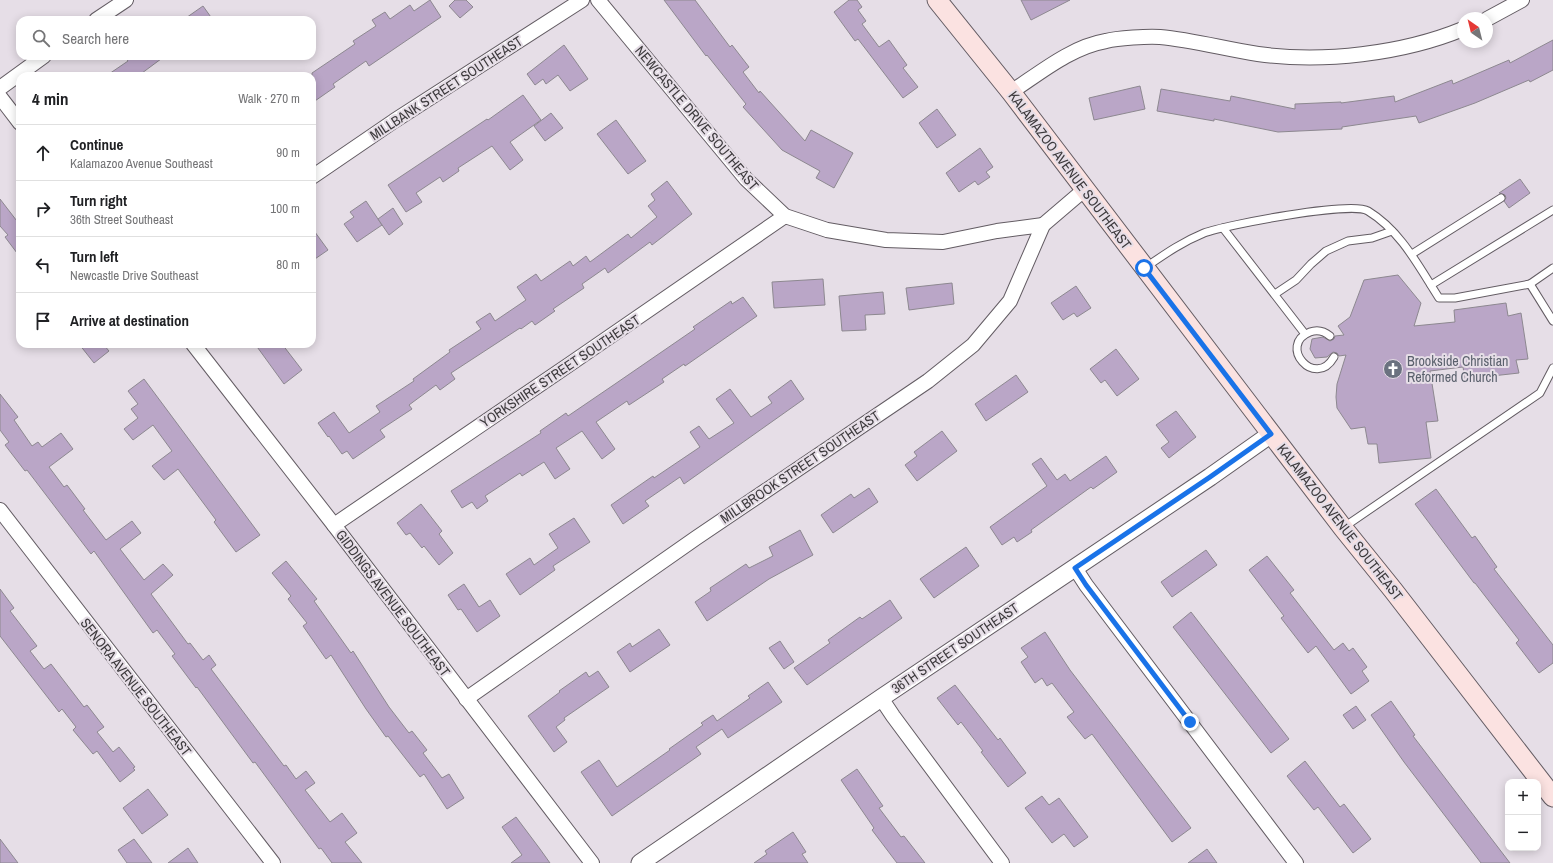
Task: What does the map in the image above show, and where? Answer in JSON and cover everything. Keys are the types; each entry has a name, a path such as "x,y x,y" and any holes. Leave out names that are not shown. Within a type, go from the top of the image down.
{"main road":[{"name":"KALAMAZOO AVENUE SOUTHEAST","path":"937,0 1011,92 1084,190 1343,528 1398,596 1553,797"}],"street":[{"path":"102,16 126,0"},
{"name":"MILLBANK STREET SOUTHEAST","path":"316,174 394,121 582,0"},
{"name":"NEWCASTLE DRIVE SOUTHEAST","path":"598,0 746,179 785,216 827,230 893,241 943,242 997,231 1043,226"},
{"path":"1493,16 1522,0"},
{"path":"1011,92 1068,54 1105,41 1159,36 1259,54 1314,57 1360,54 1400,48 1457,31"},
{"path":"22,72 38,60"},
{"path":"0,88 16,76"},
{"path":"0,98 16,118"},
{"name":"MILLBROOK STREET SOUTHEAST","path":"466,700 696,538 928,381 973,345 1010,301 1043,226 1084,190"},
{"name":"YORKSHIRE STREET SOUTHEAST","path":"334,525 577,360 785,216"},
{"name":"GIDDINGS AVENUE SOUTHEAST","path":"196,348 334,525 466,700 592,863"},
{"name":"36TH STREET SOUTHEAST","path":"647,861 881,698 1210,477 1271,434"},
{"name":"SENORA AVENUE SOUTHEAST","path":"0,510 273,863"},
{"path":"1075,568 1086,585 1296,863"},
{"path":"881,698 1002,863"}],"lane":[{"path":"1412,254 1501,198"},
{"path":"1144,268 1187,240 1206,232 1248,222 1346,208 1367,210 1381,220 1412,254 1439,298 1455,298 1530,284 1553,268"},
{"path":"1431,285 1553,210"},
{"path":"1223,228 1305,334"},
{"path":"1275,294 1296,280 1326,251 1348,241 1372,238 1392,231"},
{"path":"1530,284 1553,321"},
{"path":"1330,336 1320,330 1313,330 1301,338 1297,351 1299,358 1303,363 1308,367 1315,369 1322,368 1332,361 1334,357"},
{"path":"1343,528 1540,393 1553,368"}],"building":[{"path":"430,0 441,17 369,66 366,61 333,84 335,87 316,100 316,72 313,72 355,44 353,41 376,26 372,20 385,12 390,19 410,5 414,11"},
{"path":"455,0 466,0 473,7 460,18 449,6"},
{"path":"664,0 695,0 730,47 732,45 749,67 743,72 759,93 760,91 805,141 811,130 853,153 834,188 816,178 820,171 782,150 743,107 746,104 707,55 706,56"},
{"path":"849,0 857,0 862,7 858,10 866,21 862,24 879,47 889,40 907,65 903,68 918,87 903,98 858,39 855,41 834,12"},
{"path":"1021,0 1070,0 1031,20"},
{"path":"203,6 210,16 189,16"},
{"path":"1553,40 1553,70 1530,82 1529,80 1475,103 1419,123 1416,116 1342,127 1342,129 1278,132 1214,119 1214,121 1157,111 1161,89 1230,101 1231,96 1295,109 1295,104 1341,103 1394,96 1395,102 1452,80 1453,84 1509,60 1510,63"},
{"path":"564,45 588,79 570,91 558,75 546,84 543,79 535,85 527,74"},
{"path":"127,60 160,60 143,72 112,72 128,61"},
{"path":"1140,86 1145,109 1094,120 1089,98"},
{"path":"523,95 541,120 510,142 523,160 510,170 492,146 458,168 459,171 443,182 440,177 416,193 422,202 406,212 388,185 487,119 488,120"},
{"path":"937,109 956,135 937,148 919,123"},
{"path":"551,113 563,128 545,141 534,126"},
{"path":"616,120 646,161 628,174 597,134"},
{"path":"980,148 993,167 986,172 990,177 978,185 975,181 959,192 946,173"},
{"path":"1520,179 1530,193 1509,208 1504,201 1506,198 1505,195 1499,193"},
{"path":"667,181 692,214 652,245 650,242 608,273 605,268 582,284 584,288 553,309 555,311 535,325 532,321 451,373 455,379 440,390 436,385 409,405 412,409 380,430 385,437 353,459 347,451 342,454 329,436 328,437 318,423 334,412 349,433 380,412 376,406 414,381 413,379 450,352 449,350 481,329 476,322 490,313 495,321 526,300 517,287 536,274 541,281 570,261 573,266 586,256 590,262 628,234 631,238 657,217 648,206 655,200 651,194"},
{"path":"0,199 16,220 16,252 5,237 8,235 0,226"},
{"path":"366,201 382,225 357,242 344,224 354,217 350,212"},
{"path":"393,208 403,224 389,235 378,219"},
{"path":"316,234 328,250 316,258"},
{"name":"Brookside Christian Reformed Church","path":"1398,275 1421,303 1414,326 1455,322 1454,310 1506,303 1508,316 1521,313 1528,359 1516,360 1519,373 1465,379 1463,367 1430,371 1438,421 1426,422 1431,458 1379,463 1377,444 1368,444 1365,427 1351,429 1337,408 1337,384 1346,355 1339,356 1337,353 1333,352 1327,357 1315,358 1310,349 1312,339 1323,337 1330,341 1334,339 1335,336 1344,335 1338,326 1350,317 1364,280"},
{"path":"823,279 825,305 774,308 772,282"},
{"path":"952,283 954,304 909,310 906,288"},
{"path":"1076,286 1091,308 1077,317 1074,313 1063,320 1051,303"},
{"path":"883,292 885,314 865,315 866,330 842,331 839,296"},
{"path":"743,297 757,316 685,366 684,364 662,379 664,382 629,405 627,401 596,422 615,449 602,459 582,431 556,448 570,469 555,479 544,462 522,476 520,473 485,496 488,501 477,509 472,502 462,508 451,491 541,433 540,431 566,413 568,416 695,329 693,327 731,301 732,304"},
{"path":"82,348 106,348 109,351 94,363"},
{"path":"258,348 285,348 302,370 284,384"},
{"path":"1116,349 1139,379 1117,396 1105,380 1101,383 1090,369"},
{"path":"1016,375 1028,392 986,421 975,404"},
{"path":"144,379 260,535 236,552 214,522 216,520 178,469 164,480 152,466 172,451 153,425 133,440 124,429 138,418 131,409 138,404 128,391"},
{"path":"791,380 804,399 684,484 680,477 645,501 649,506 623,524 611,505 653,476 654,478 700,447 690,432 699,426 709,439 734,423 716,399 730,389 751,417 772,403 768,397"},
{"path":"0,394 18,417 14,420 32,446 38,442 42,447 61,433 73,449 49,467 64,487 67,485 85,509 83,510 106,540 132,521 141,533 120,549 144,580 163,564 173,575 151,594 188,644 190,643 203,660 209,655 216,665 211,669 284,766 286,765 296,779 306,771 315,783 305,790 330,822 342,813 357,833 345,842 362,863 332,863 321,848 319,849 255,762 253,763 197,687 196,688 172,656 175,654 157,630 153,633 94,551 91,554 27,470 25,471 5,445 9,442 0,430"},
{"path":"1176,411 1196,437 1169,458 1161,448 1169,442 1156,425"},
{"path":"942,431 957,451 917,481 905,465 917,456 914,452"},
{"path":"1106,456 1117,472 1093,489 1091,487 1031,530 1032,532 1017,542 1014,537 1002,545 990,527 1047,486 1032,464 1041,458 1057,480 1065,474 1070,481"},
{"path":"869,488 878,502 833,533 821,515 851,494 854,498"},
{"path":"1436,489 1472,538 1475,536 1497,567 1494,569 1553,645 1553,663 1539,673 1516,643 1519,640 1415,504"},
{"path":"421,504 442,531 439,534 453,553 439,565 424,546 422,548 410,533 406,535 397,523"},
{"path":"574,518 590,542 553,566 555,570 520,595 506,574 530,558 534,565 558,548 549,534"},
{"path":"800,530 813,555 769,579 707,621 695,602 711,591 710,588 746,564 749,568 773,556 769,547"},
{"path":"966,547 979,566 934,598 920,579"},
{"path":"1206,550 1217,565 1172,597 1161,582"},
{"path":"1267,556 1294,590 1290,593 1334,650 1343,643 1349,651 1353,648 1367,667 1362,671 1369,681 1351,694 1316,646 1308,653 1281,618 1284,616 1249,570"},
{"path":"286,561 317,599 314,601 351,653 353,651 389,707 409,733 412,731 427,750 423,753 442,778 449,774 464,798 447,809 424,774 420,777 388,736 386,737 331,655 326,659 303,626 307,623 288,599 291,596 272,573"},
{"path":"464,584 479,607 490,600 500,616 477,632 461,609 458,610 448,595"},
{"path":"0,589 14,608 10,611 37,646 30,651 44,669 51,664 84,707 87,705 104,727 97,732 113,752 119,747 135,767 133,768 135,770 120,782 97,751 93,754 73,730 76,727 62,709 59,712 0,636"},
{"path":"890,600 902,618 807,685 794,668 830,643 828,640 860,617 862,619"},
{"path":"1191,612 1289,739 1271,753 1173,627"},
{"path":"659,629 670,645 630,672 617,652 630,643 632,647"},
{"path":"1045,632 1070,670 1191,828 1172,842 1092,734 1085,739 1067,717 1074,712 1052,683 1047,686 1042,678 1035,683 1021,662 1028,657 1021,648"},
{"path":"780,641 794,662 784,669 769,648"},
{"path":"598,671 609,687 564,718 565,720 556,727 567,742 554,752 528,716 586,672 589,677"},
{"path":"768,682 782,702 728,738 722,729 696,747 701,754 612,816 581,772 599,760 617,787 703,725 701,723 713,715 717,721 750,698 748,696"},
{"path":"955,685 998,740 1000,738 1026,773 1008,787 981,752 983,751 961,722 958,725 937,698"},
{"path":"1391,701 1415,735 1413,736 1510,863 1481,863 1404,762 1371,715"},
{"path":"1356,706 1366,720 1353,729 1343,715"},
{"path":"1305,761 1340,807 1344,804 1371,839 1353,853 1318,807 1314,810 1287,776"},
{"path":"857,769 883,806 879,808 901,837 904,836 925,863 897,863 872,830 874,828 841,780"},
{"path":"148,789 168,815 142,834 123,808"},
{"path":"1042,796 1049,805 1059,798 1088,837 1074,847 1064,834 1052,843 1025,808"},
{"path":"516,817 550,863 511,863 522,855 502,827"},
{"path":"793,832 806,852 802,854 808,863 754,863 767,854 765,851"},
{"path":"0,839 18,863 0,863"},
{"path":"134,839 152,863 127,863 118,850"},
{"path":"188,848 198,863 168,863"},
{"path":"1207,849 1217,863 1188,863"}],"place":[{"name":"Brookside Christian Reformed Church","path":"1393,369"}],"route":[{"path":"1144,268 1271,434 1075,568 1086,585 1190,722"}]}
